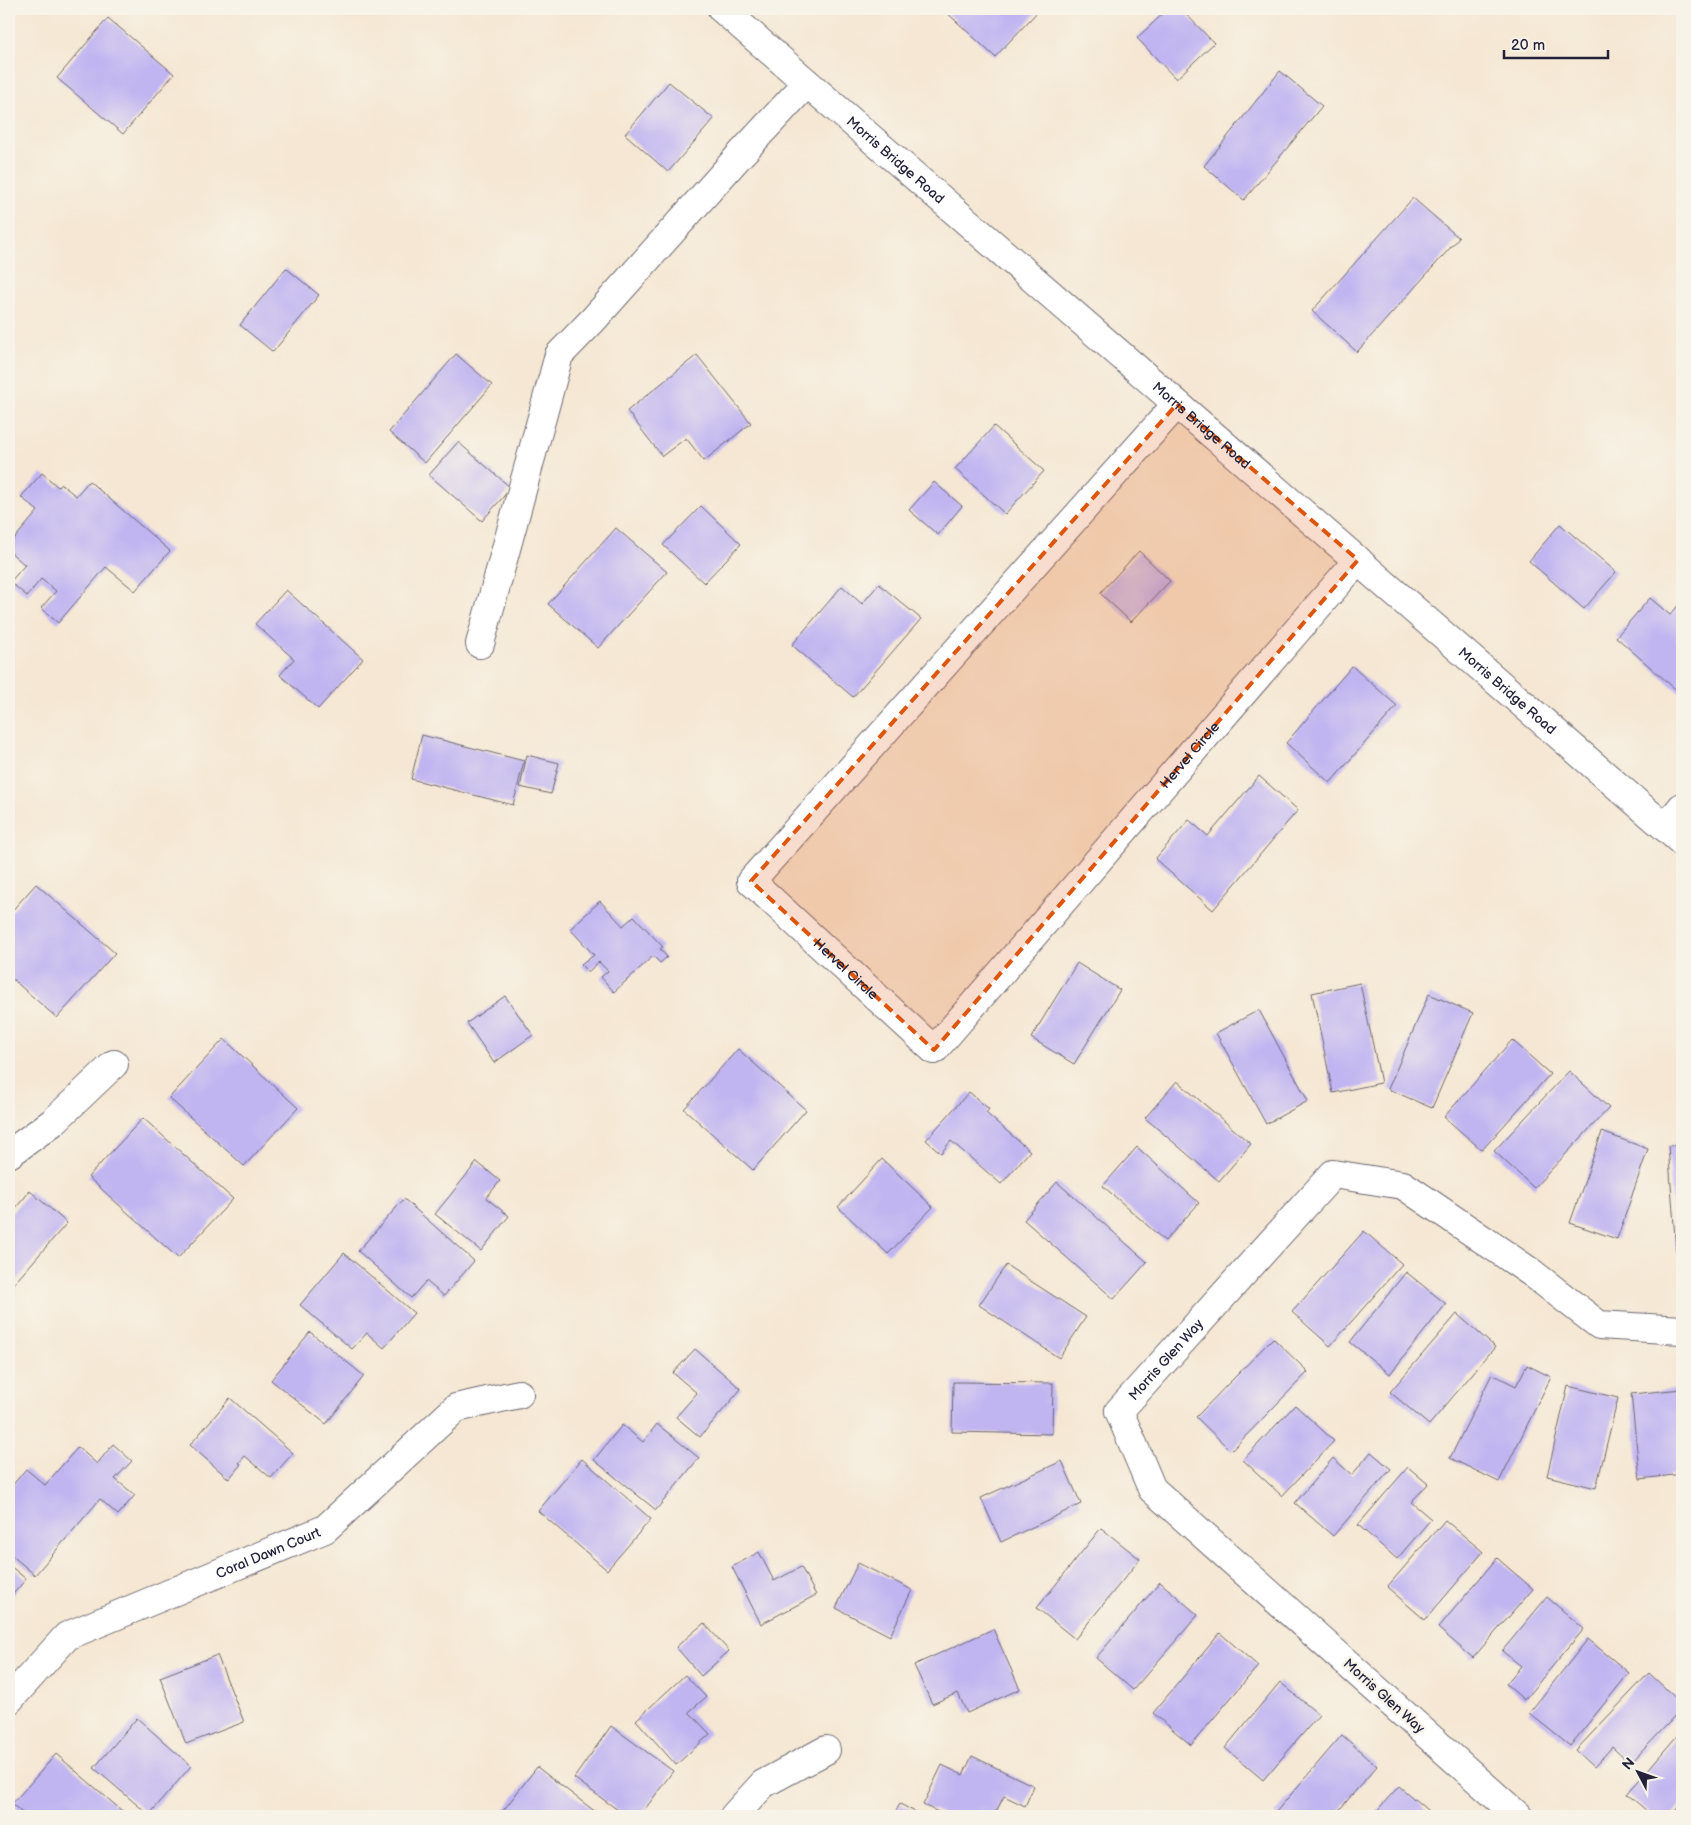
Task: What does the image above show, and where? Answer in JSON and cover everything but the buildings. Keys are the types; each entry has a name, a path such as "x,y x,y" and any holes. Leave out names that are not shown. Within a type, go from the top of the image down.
{"street":[{"name":"Morris Bridge Road","path":"722,9 1674,835"},
{"path":"480,644 560,355 740,155 808,83"},
{"name":"Hervel Circle","path":"1177,404 751,881 934,1050 1358,560"},
{"path":"1674,835 1682,807"},
{"path":"9,1154 53,1122 114,1064"},
{"name":"Morris Glen Way","path":"1518,1816 1152,1489 1119,1411 1333,1174 1403,1184 1532,1273 1599,1325 1682,1330"},
{"name":"Coral Dawn Court","path":"9,1700 67,1636 324,1529 456,1408 519,1394"},
{"path":"734,1816 763,1784 826,1750"}],"highlighted area":[{"path":"1177,404 1358,560 934,1050 751,881"}]}
